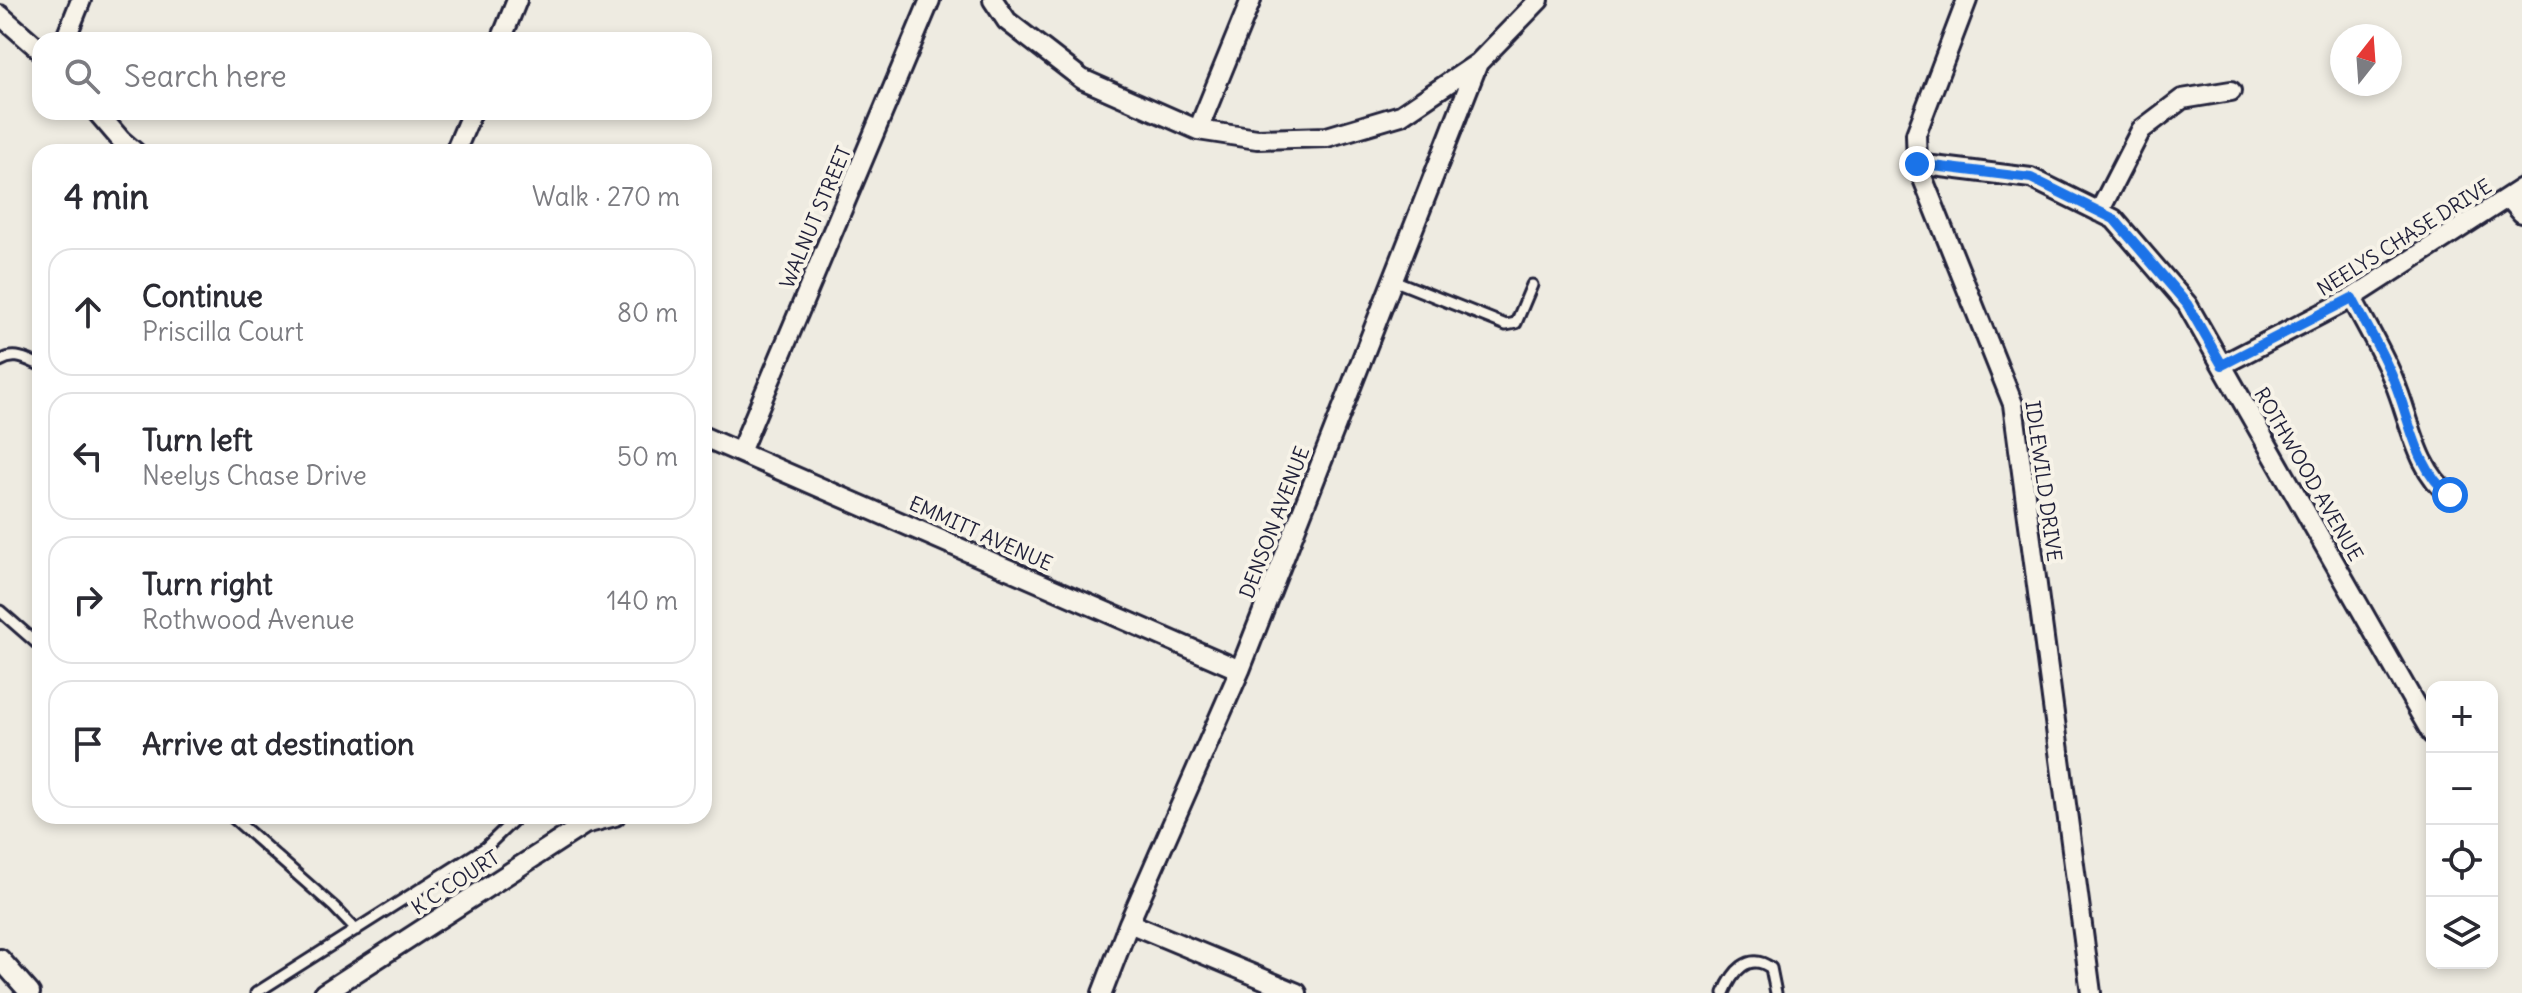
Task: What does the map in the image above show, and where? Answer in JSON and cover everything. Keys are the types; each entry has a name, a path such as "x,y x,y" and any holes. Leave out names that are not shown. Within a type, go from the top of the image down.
{"street":[{"path":"68,32 81,0"},
{"path":"504,32 517,0"},
{"name":"WALNUT STREET","path":"740,452 930,0"},
{"path":"993,0 1007,21 1082,79 1198,130 1257,139 1327,137 1401,115 1478,63 1539,0"},
{"path":"1198,130 1251,0"},
{"name":"IDLEWILD DRIVE","path":"1967,0 1916,134 1917,164 2013,404 2091,993"},
{"path":"0,15 32,43"},
{"name":"DENSON AVENUE","path":"1102,993 1129,923 1240,670 1478,63"},
{"path":"2099,212 2141,130 2182,99 2231,91"},
{"path":"104,120 126,144"},
{"path":"458,144 469,120"},
{"name":"ROTHWOOD AVENUE","path":"1917,164 2031,178 2114,219 2187,304 2426,723"},
{"path":"2515,192 2522,213"},
{"name":"NEELYS CHASE DRIVE","path":"2222,365 2352,298 2515,192"},
{"path":"2352,298 2394,380 2420,453 2439,487 2450,495"},
{"name":"EMMITT AVENUE","path":"712,440 1240,670"},
{"name":"K C COURT","path":"324,993 585,824"},
{"path":"1129,923 1297,993"},
{"path":"0,959 30,993"}],"lane":[{"path":"1393,280 1506,325 1516,323 1532,285"},
{"path":"0,361 10,355 32,362"},
{"path":"0,611 32,639"},
{"path":"240,824 356,930"},
{"path":"256,993 486,847 510,824"},
{"path":"1724,993 1731,976 1742,964 1754,962 1765,963 1771,968 1776,993"}],"route":[{"path":"1917,164 2031,178 2114,219 2187,304 2222,365 2352,298 2394,380 2420,453 2439,487 2450,495"}]}
